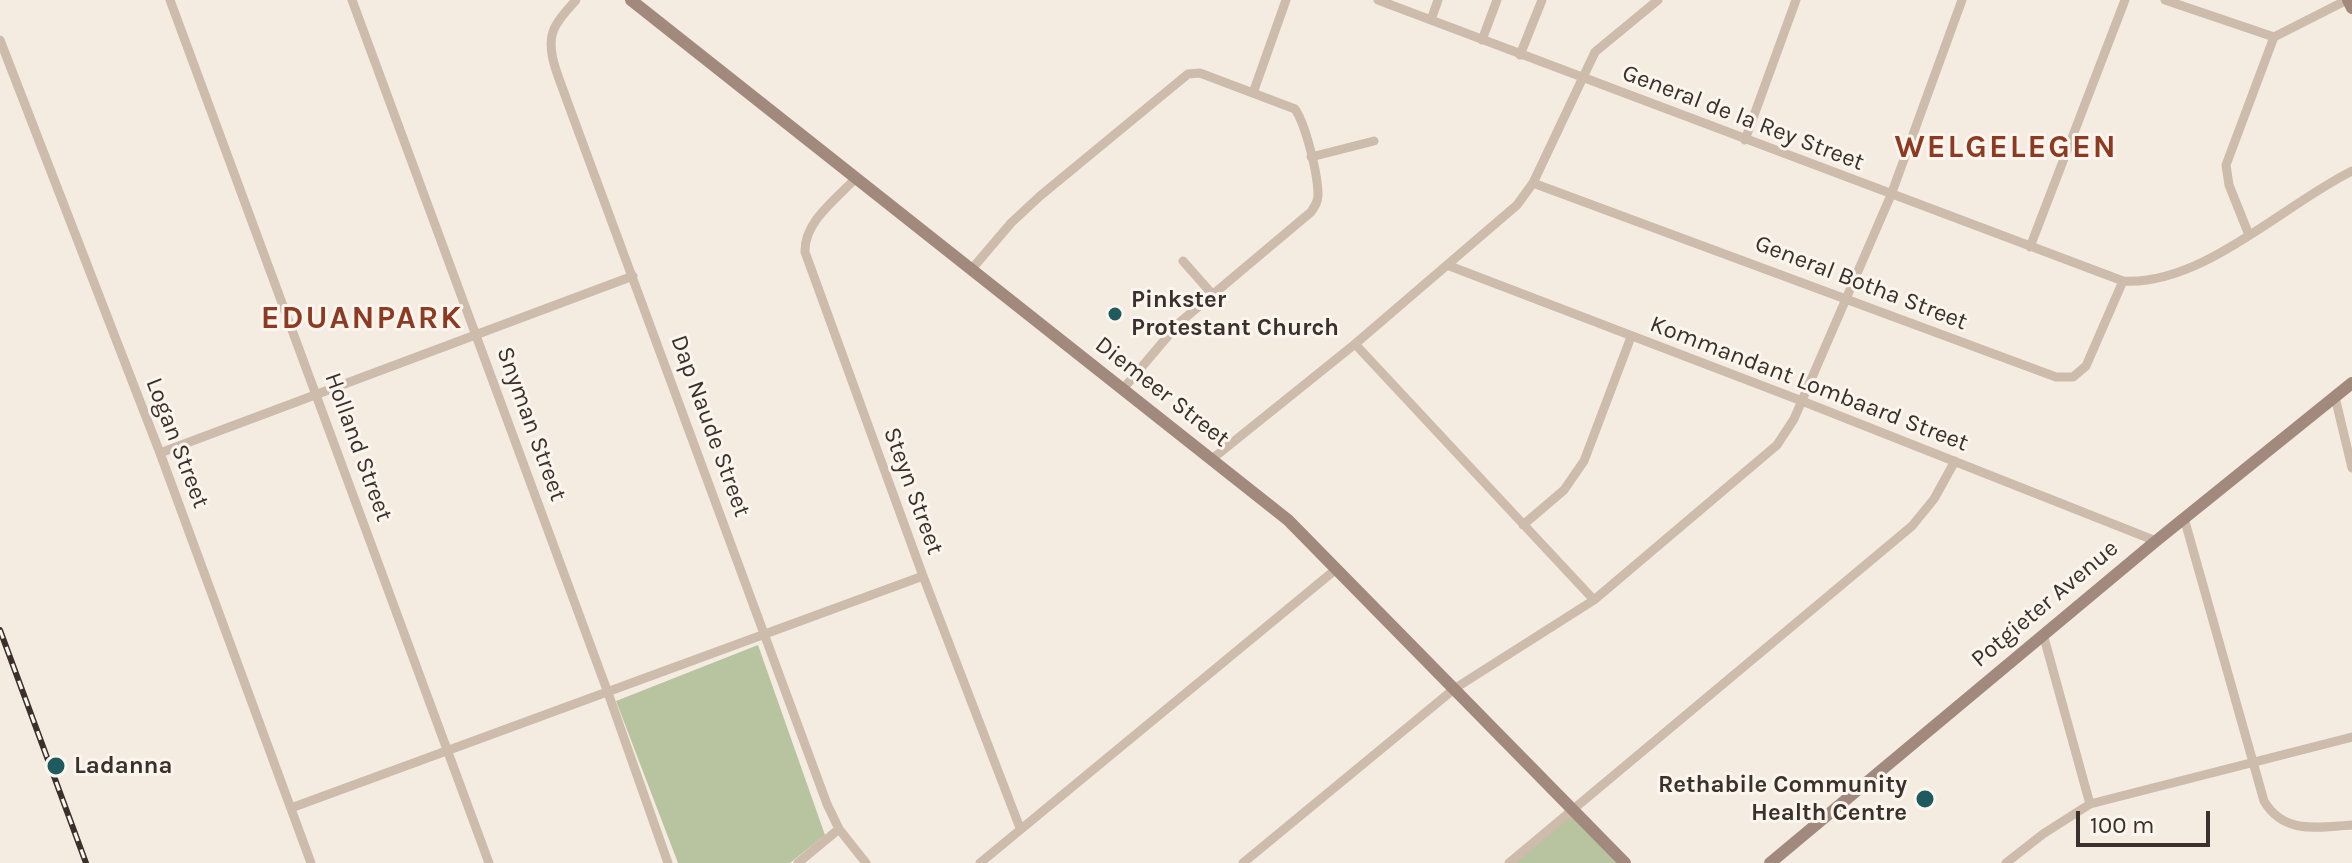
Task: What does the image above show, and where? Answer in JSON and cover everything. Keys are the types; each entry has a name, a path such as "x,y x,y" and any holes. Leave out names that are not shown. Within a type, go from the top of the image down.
{"street":[{"name":"Holland Street","path":"170,0 489,863"},
{"name":"Snyman Street","path":"352,0 668,863"},
{"name":"Dap Naude Street","path":"576,0 555,27 551,39 554,61 839,829 866,863"},
{"name":"Diemeer Street","path":"631,0 796,124 855,179 1298,529 1625,863"},
{"path":"1253,93 1286,0"},
{"name":"General de la Rey Street","path":"1378,0 2123,281 2156,278 2216,256 2315,191 2352,171"},
{"path":"1431,20 1438,0"},
{"path":"1482,40 1497,0"},
{"path":"1520,55 1542,0"},
{"path":"1212,459 1510,213 1533,183 1595,52 1658,0"},
{"path":"1745,140 1796,0"},
{"path":"1243,863 1454,689 1594,600 1765,458 1786,433 1891,195 1962,0"},
{"path":"2030,247 2125,0"},
{"path":"2165,0 2274,37"},
{"path":"2249,235 2229,185 2226,165 2274,37 2347,0 2352,8"},
{"name":"Logan Street","path":"0,40 160,453 311,863"},
{"path":"971,270 1011,223 1040,196 1182,77 1200,73 1295,109 1306,135 1318,191 1317,202 1311,212 1174,327 1123,389"},
{"path":"1311,157 1374,141"},
{"name":"Steyn Street","path":"855,179 811,227 807,233 805,252 923,576 1020,828"},
{"name":"General Botha Street","path":"1533,183 2047,375 2073,377 2086,366 2123,281"},
{"path":"1183,261 1213,295"},
{"name":"Kommandant Lombaard Street","path":"1447,265 2156,541"},
{"path":"160,453 633,276"},
{"path":"1523,525 1564,490 1584,461 1631,337"},
{"path":"1355,344 1594,600"},
{"name":"Potgieter Avenue","path":"1770,863 2043,634 2352,383"},
{"path":"2335,397 2352,468"},
{"path":"1509,863 1912,526 1934,499 1955,461"},
{"path":"2184,518 2264,801 2275,817 2296,826 2352,825"},
{"path":"980,863 1335,570"},
{"path":"291,808 923,576"},
{"path":"2043,634 2090,804"},
{"path":"2006,863 2043,834 2090,804 2352,737"},
{"path":"798,863 839,829"}],"green space":[{"path":"758,645 825,835 790,863 678,863 616,701"},
{"path":"1574,810 1625,863 1509,863"}],"railway":[{"path":"0,630 86,863"}],"place":[{"name":"Pinkster Protestant Church","path":"1115,314"},
{"name":"Ladanna","path":"56,766"},
{"name":"Rethabile Community Health Centre","path":"1925,799"}],"district":[{"name":"WELGELEGEN","path":"2006,148"},
{"name":"EDUANPARK","path":"362,319"}]}
